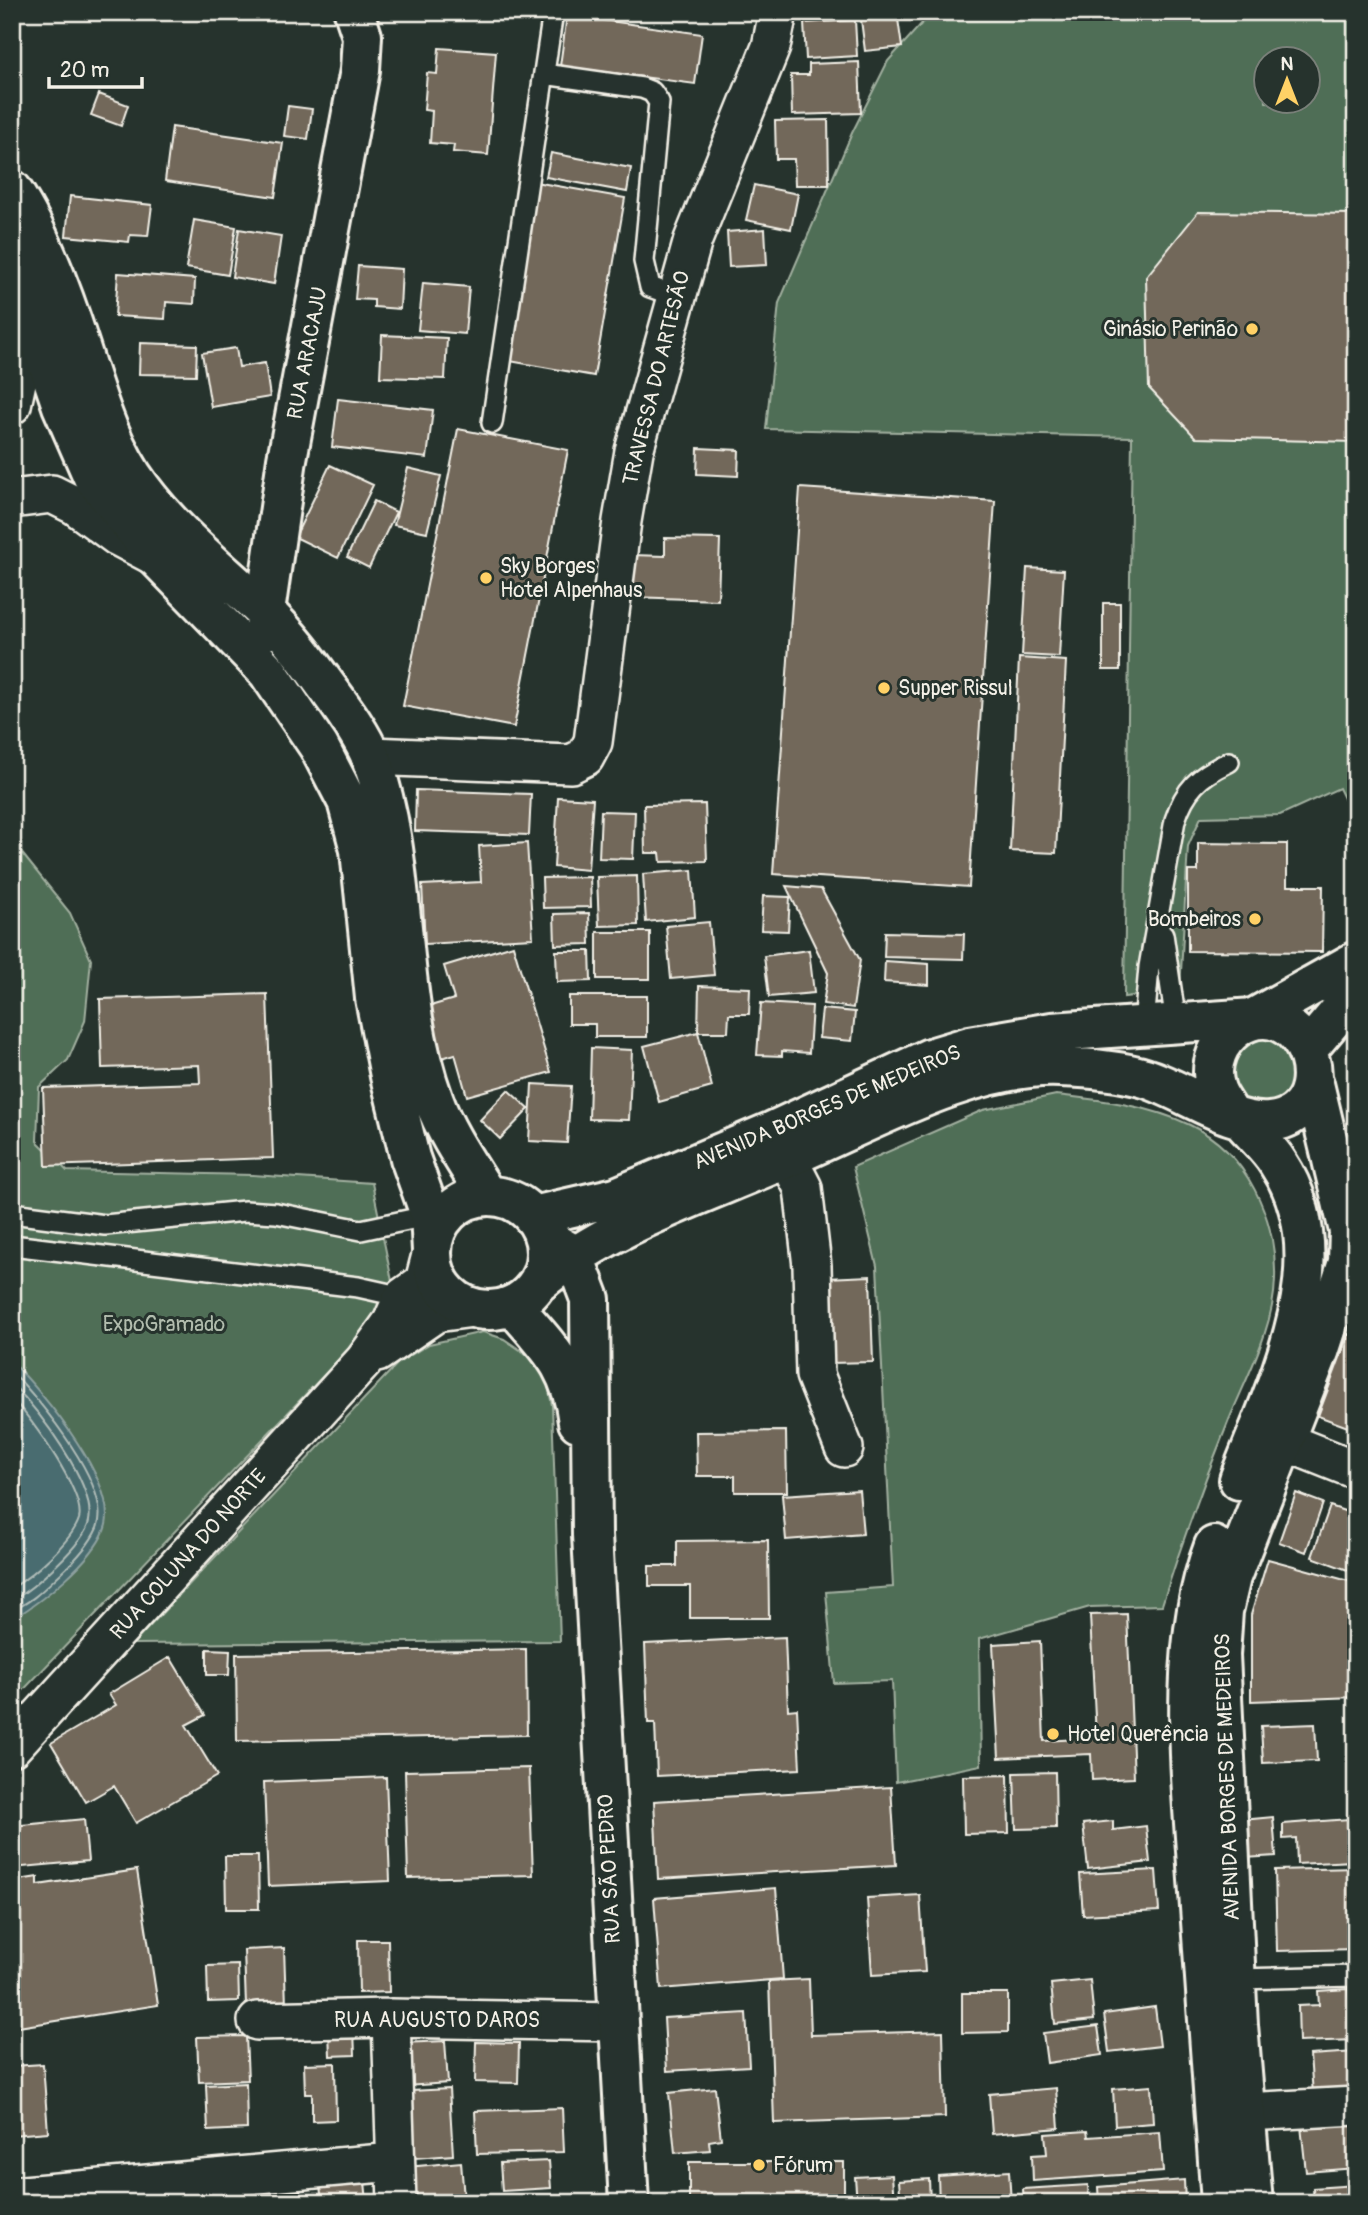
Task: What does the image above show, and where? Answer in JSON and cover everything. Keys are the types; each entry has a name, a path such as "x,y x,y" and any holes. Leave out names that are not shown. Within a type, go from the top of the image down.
{"main road":[{"name":"RUA ARACAJU","path":"268,672 265,612 287,459 360,70 358,24"},
{"path":"12,190 28,214 81,349 103,420 141,488 202,555 265,612 313,668 349,719 370,756 389,829 408,986 434,1101 457,1147 487,1196"},
{"path":"15,263 62,406 93,477 156,557 268,672 319,747 347,801 360,850 375,998 390,1076 410,1158 436,1226 435,1273 460,1299 492,1310 525,1294"},
{"path":"319,747 332,761 350,770 360,769 370,756"},
{"path":"1356,961 1233,1029 1220,1044 1214,1064 1214,1085 1237,1118 1273,1122 1291,1115 1302,1105 1310,1067 1356,992"},
{"path":"1254,1018 1279,1023 1293,1031 1310,1067"},
{"name":"AVENIDA BORGES DE MEDEIROS","path":"550,1236 631,1223 780,1145 930,1058 970,1046 1052,1032 1254,1018"},
{"name":"AVENIDA BORGES DE MEDEIROS","path":"525,1294 550,1236 616,1197 998,1074 1056,1067 1110,1071 1145,1078 1237,1118 1278,1163 1301,1217 1304,1251 1303,1279 1270,1436"},
{"name":"AVENIDA BORGES DE MEDEIROS","path":"1253,2203 1246,2112 1223,2027 1235,1979 1191,1647 1196,1605 1208,1563 1270,1436 1320,1349 1348,1262 1349,1231 1310,1067"},
{"path":"436,1226 467,1201 487,1196 513,1201 550,1236"},
{"path":"590,1299 590,1267 631,1223"},
{"name":"RUA SÃO PEDRO","path":"550,1236 590,1299 592,1535 629,2203"},
{"name":"RUA SÃO PEDRO","path":"525,1294 572,1384 592,1535"},
{"name":"AVENIDA BORGES DE MEDEIROS","path":"1209,1796 1223,2027 1221,2203"}],"street":[{"name":"TRAVESSA DO ARTESÃO","path":"370,756 571,764 585,757 593,742 622,521 634,451 694,240 771,47 778,12"},
{"path":"12,405 23,355 15,263"},
{"path":"12,499 52,494 76,506 118,537 156,557"},
{"path":"780,1145 803,1188 812,1266 815,1375 844,1448"},
{"name":"RUA COLUNA DO NORTE","path":"12,1747 364,1361 391,1322 403,1297 424,1282 436,1226"},
{"name":"RUA COLUNA DO NORTE","path":"364,1361 460,1299"},
{"path":"1270,1436 1356,1470"},
{"path":"391,2018 397,2203"},
{"name":"RUA AUGUSTO DAROS","path":"257,2021 391,2018 617,2022"},
{"path":"1246,2112 1356,2106"},
{"path":"12,2196 394,2162"}],"lane":[{"path":"492,423 554,12"},
{"path":"544,74 642,88 652,92 659,102 644,261 650,287 676,296"},
{"path":"1160,1024 1149,967 1175,820 1182,798 1205,776 1229,762"},
{"path":"1160,1024 1161,910"},
{"path":"12,1213 105,1226 245,1211 276,1213 361,1230 436,1226"},
{"path":"12,1245 358,1287 403,1297 460,1299"},
{"path":"1235,1979 1356,1976"}],"green space":[{"path":"932,12 1356,12 1356,823 1339,788 1280,815 1201,817 1188,846 1180,990 1124,997 1132,437 766,429 779,303 852,133 888,61"},
{"name":"ExpoGramado","path":"12,841 70,913 91,960 85,1021 68,1060 39,1087 37,1141 67,1171 253,1175 372,1183 394,1291 346,1352 12,1702"},
{"path":"1268,1035 1289,1046 1297,1080 1283,1099 1270,1105 1262,1105 1248,1101 1232,1087 1232,1064 1240,1047"},
{"path":"1056,1095 1107,1101 1174,1118 1210,1137 1228,1152 1255,1190 1271,1233 1275,1279 1270,1316 1202,1489 1162,1605 1090,1607 979,1639 981,1765 896,1782 892,1681 834,1683 826,1592 893,1587 877,1266 853,1167 983,1110"},
{"path":"483,1332 504,1339 544,1366 552,1405 560,1641 133,1644 398,1363 429,1344"}],"water":[{"path":"12,1362 42,1395 76,1441 102,1490 107,1512 104,1531 89,1555 53,1590 16,1617 12,1617"}],"building":[{"path":"809,12 847,12 848,16 809,17"},
{"path":"860,12 897,12 902,47 865,51"},
{"path":"567,15 702,34 695,84 560,66"},
{"path":"855,20 857,56 806,59 804,23"},
{"path":"439,48 496,52 488,155 453,152 454,145 430,143 432,111 424,110 427,73 437,74"},
{"path":"859,62 861,113 792,115 791,75 809,75 809,64"},
{"path":"99,94 128,105 121,126 91,115"},
{"path":"288,106 312,109 308,139 284,136"},
{"path":"828,120 829,185 795,185 794,159 776,159 775,121"},
{"path":"172,127 283,143 275,197 165,181"},
{"path":"551,153 631,168 627,192 546,177"},
{"path":"535,182 625,198 594,376 504,360"},
{"path":"754,185 798,194 791,229 746,220"},
{"path":"70,196 152,205 148,236 130,235 129,242 66,236"},
{"name":"Ginásio Perinão","path":"1198,212 1356,214 1356,442 1196,438 1149,388 1146,277"},
{"path":"194,220 236,227 228,275 186,268"},
{"path":"239,229 281,236 274,284 232,277"},
{"path":"765,229 767,265 729,267 727,232"},
{"path":"358,266 402,269 400,309 374,307 374,300 355,299"},
{"path":"118,273 195,279 194,304 166,302 165,319 115,316"},
{"path":"423,283 469,287 465,334 418,330"},
{"path":"382,335 447,338 445,379 380,377"},
{"path":"140,343 197,345 196,375 139,374"},
{"path":"236,348 239,367 265,363 270,397 211,407 202,353"},
{"path":"338,399 433,410 427,458 332,447"},
{"name":"Sky Borges Hotel Alpenhaus","path":"458,429 568,450 514,727 403,706"},
{"path":"698,448 739,450 738,476 697,474"},
{"path":"330,465 373,485 338,558 295,537"},
{"path":"408,468 441,476 427,532 394,525"},
{"name":"Supper Rissul","path":"800,488 995,501 969,887 773,874"},
{"path":"374,501 396,512 369,568 347,557"},
{"path":"665,538 720,539 718,600 631,597 632,555 665,556"},
{"path":"1027,568 1064,570 1059,657 1022,655"},
{"path":"1103,603 1120,603 1120,670 1103,670"},
{"path":"1019,658 1066,661 1056,853 1010,851"},
{"path":"416,790 531,794 529,835 415,831"},
{"path":"558,797 593,799 588,870 554,867"},
{"path":"705,804 707,861 661,862 660,853 645,853 644,805"},
{"path":"601,811 635,812 633,859 599,858"},
{"path":"527,843 533,938 425,944 422,885 481,882 479,846"},
{"name":"Bombeiros","path":"1198,843 1287,844 1287,886 1323,886 1322,952 1188,951 1188,871 1198,871"},
{"path":"692,870 695,917 646,922 643,874"},
{"path":"637,876 638,925 599,926 597,877"},
{"path":"590,877 591,907 543,908 542,878"},
{"path":"786,886 821,889 860,960 853,1008 823,1004 828,973"},
{"path":"763,896 790,897 788,931 761,930"},
{"path":"589,913 590,944 555,945 554,914"},
{"path":"709,922 714,975 671,979 666,926"},
{"path":"597,932 650,932 650,979 597,979"},
{"path":"885,932 964,934 963,959 884,957"},
{"path":"513,945 551,1072 467,1096 455,1054 442,1058 427,1007 454,999 444,966"},
{"path":"809,950 814,993 769,997 764,956"},
{"path":"556,951 590,951 591,981 557,982"},
{"path":"885,961 929,964 929,985 884,982"},
{"path":"699,986 750,988 749,1014 729,1014 728,1032 698,1032"},
{"path":"267,994 273,1158 46,1166 43,1088 200,1083 199,1065 102,1068 100,999"},
{"path":"569,996 647,996 647,1037 595,1037 595,1024 569,1024"},
{"path":"761,1003 812,1006 809,1053 782,1051 782,1056 757,1055"},
{"path":"822,1009 855,1012 852,1041 819,1038"},
{"path":"698,1032 712,1087 659,1102 644,1046"},
{"path":"591,1048 632,1050 629,1120 589,1119"},
{"path":"532,1084 571,1086 567,1143 529,1141"},
{"path":"508,1090 529,1109 500,1139 480,1120"},
{"path":"870,1276 873,1362 830,1363 827,1278"},
{"path":"1349,1334 1356,1337 1356,1430 1318,1416"},
{"path":"786,1431 787,1492 735,1492 735,1476 697,1476 696,1432"},
{"path":"859,1490 863,1534 786,1540 782,1495"},
{"path":"1296,1493 1323,1503 1306,1552 1279,1542"},
{"path":"1330,1506 1356,1515 1356,1573 1312,1557"},
{"path":"768,1540 769,1618 690,1618 690,1586 649,1586 649,1566 677,1566 677,1541"},
{"path":"1268,1559 1356,1583 1356,1697 1251,1701 1251,1615"},
{"path":"1127,1614 1134,1778 1092,1780 1091,1754 999,1758 993,1644 1040,1641 1044,1741 1096,1738 1090,1615"},
{"path":"785,1637 788,1710 797,1709 800,1769 657,1776 655,1723 648,1723 645,1644"},
{"path":"207,1649 230,1650 229,1675 207,1675"},
{"path":"526,1649 527,1735 237,1741 236,1654"},
{"path":"170,1657 205,1715 186,1725 217,1776 136,1823 114,1786 86,1802 51,1743 116,1705 109,1694"},
{"path":"1315,1724 1317,1761 1263,1763 1261,1726"},
{"path":"529,1768 533,1875 408,1878 405,1771"},
{"path":"1055,1772 1056,1828 1016,1829 1014,1773"},
{"path":"1008,1775 1009,1833 964,1834 963,1776"},
{"path":"386,1777 390,1881 268,1886 264,1782"},
{"path":"891,1787 896,1865 658,1879 654,1801"},
{"path":"1273,1817 1276,1856 1245,1858 1242,1820"},
{"path":"84,1819 88,1861 12,1868 12,1826"},
{"path":"1349,1819 1352,1861 1297,1864 1296,1838 1283,1839 1283,1824"},
{"path":"1113,1821 1113,1830 1146,1826 1150,1862 1088,1869 1083,1824"},
{"path":"225,1856 258,1856 259,1909 226,1909"},
{"path":"1356,1868 1356,1949 1277,1951 1275,1870"},
{"path":"137,1870 158,2005 12,2028 12,1881 38,1877 38,1885"},
{"path":"1156,1870 1159,1911 1083,1915 1080,1874"},
{"path":"776,1888 783,1979 661,1989 654,1898"},
{"path":"920,1895 925,1972 872,1975 867,1898"},
{"path":"358,1940 388,1940 389,1992 359,1993"},
{"path":"284,1948 286,2005 246,2006 244,1950"},
{"path":"238,1965 239,2001 208,2002 207,1966"},
{"path":"809,1979 811,2035 943,2031 945,2117 774,2123 769,1981"},
{"path":"1090,1980 1094,2020 1055,2024 1051,1984"},
{"path":"1348,1989 1349,1998 1356,1997 1356,2040 1299,2042 1298,2006 1319,2005 1318,1991"},
{"path":"962,1993 1008,1993 1008,2032 962,2033"},
{"path":"1155,2007 1160,2046 1109,2052 1104,2014"},
{"path":"746,2013 749,2066 667,2071 664,2018"},
{"path":"1098,2026 1102,2055 1047,2063 1043,2033"},
{"path":"354,2030 355,2055 330,2056 329,2031"},
{"path":"246,2036 248,2080 199,2082 197,2037"},
{"path":"445,2041 448,2083 406,2086 403,2043"},
{"path":"476,2042 519,2043 518,2083 475,2082"},
{"path":"1356,2052 1356,2091 1313,2094 1310,2055"},
{"path":"335,2063 336,2120 312,2121 312,2094 305,2094 304,2064"},
{"path":"43,2064 48,2132 12,2135 12,2066"},
{"path":"246,2083 247,2129 208,2131 206,2085"},
{"path":"1151,2086 1153,2123 1115,2126 1113,2089"},
{"path":"715,2088 721,2139 709,2141 710,2150 675,2153 669,2093"},
{"path":"1056,2088 1059,2128 992,2134 989,2094"},
{"path":"449,2089 453,2155 415,2158 411,2091"},
{"path":"562,2108 564,2152 477,2154 475,2111"},
{"path":"1356,2121 1356,2168 1306,2172 1301,2126"},
{"path":"1087,2131 1088,2137 1160,2132 1163,2172 1033,2181 1032,2155 1047,2154 1045,2134"},
{"path":"549,2161 551,2188 502,2191 500,2163"},
{"path":"461,2162 464,2198 410,2203 407,2167"},
{"path":"689,2162 844,2162 844,2203 689,2203"},
{"path":"1009,2171 1011,2203 939,2203 938,2176"},
{"path":"892,2175 894,2203 857,2203 855,2177"},
{"path":"929,2179 930,2203 901,2203 899,2181"},
{"path":"1184,2180 1185,2203 1099,2203 1098,2187"},
{"path":"365,2181 367,2203 322,2203 320,2185"},
{"path":"1088,2185 1089,2203 1024,2203 1023,2189"},
{"path":"1356,2185 1356,2203 1314,2203 1313,2188"},
{"path":"300,2188 301,2203 255,2203 255,2192"},
{"path":"246,2192 248,2203 211,2203 210,2196"},
{"path":"201,2196 202,2203 170,2203 170,2200"}],"place":[{"name":"Ginásio Perinão","path":"1252,329"},
{"name":"Sky Borges Hotel Alpenhaus","path":"486,578"},
{"name":"Supper Rissul","path":"884,688"},
{"name":"Bombeiros","path":"1255,919"},
{"name":"Hotel Querência","path":"1053,1734"},
{"name":"Fórum","path":"759,2165"}]}
